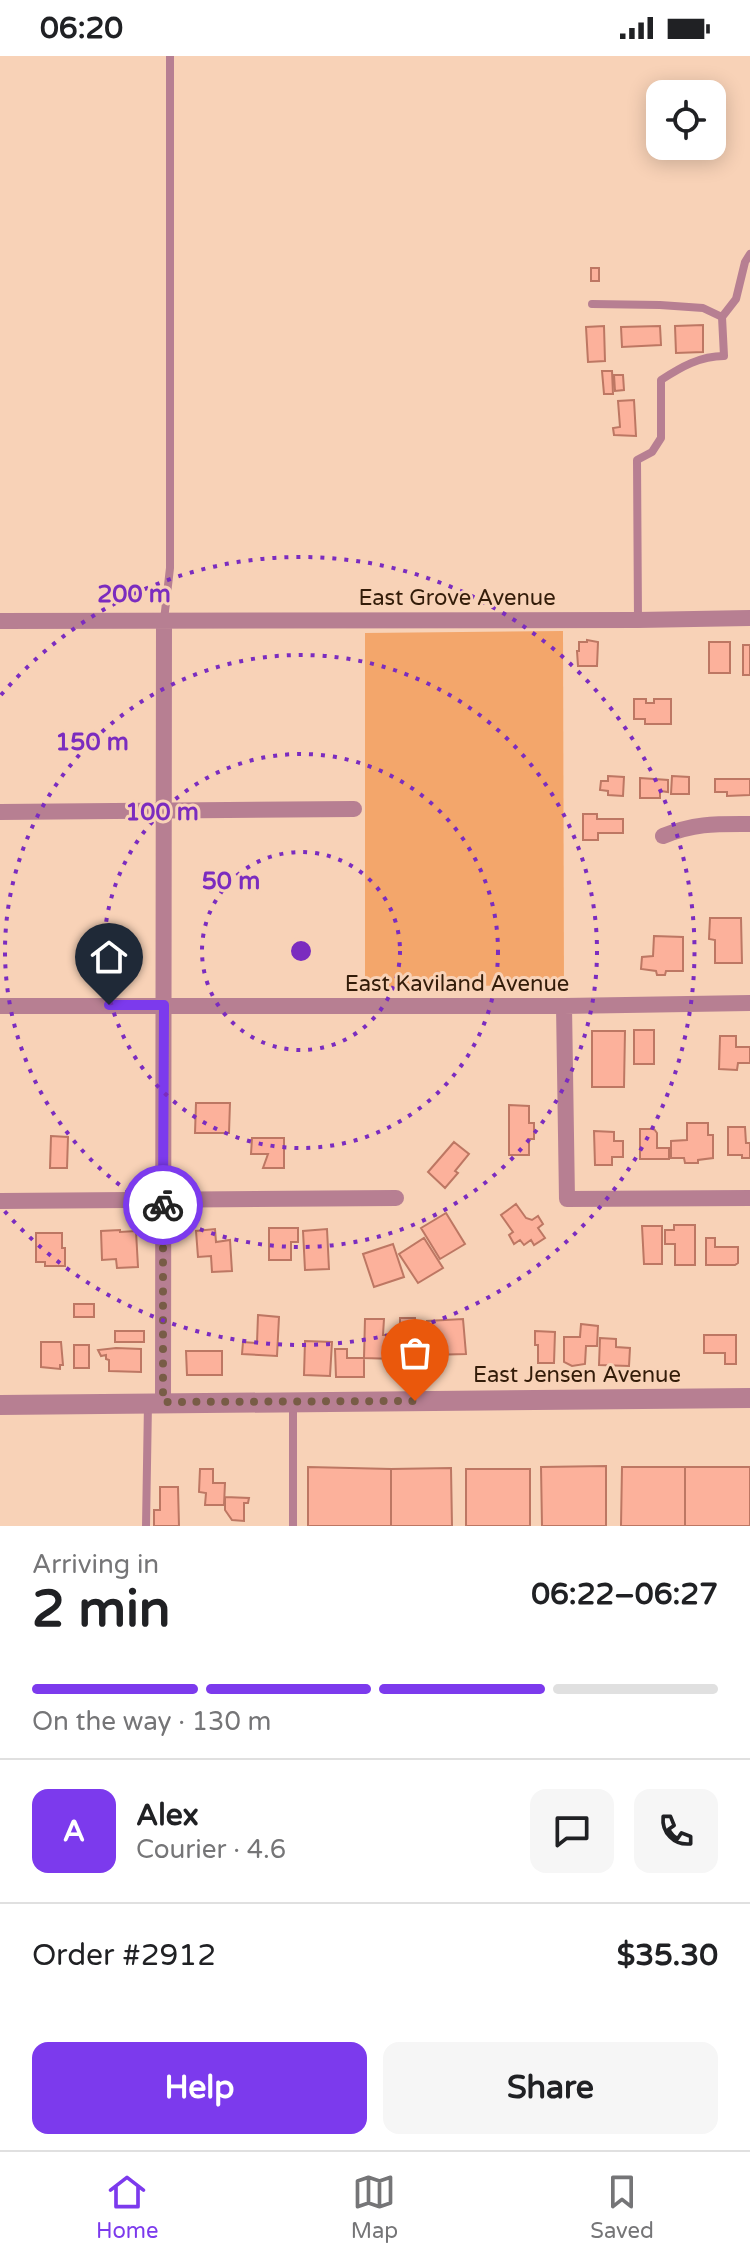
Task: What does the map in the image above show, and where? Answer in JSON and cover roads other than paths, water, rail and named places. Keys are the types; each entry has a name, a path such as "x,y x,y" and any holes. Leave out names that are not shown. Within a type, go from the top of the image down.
{"street":[{"name":"East Grove Avenue","path":"0,621 750,618"},
{"path":"156,1402 163,1200 164,620"},
{"path":"0,812 354,809"},
{"path":"663,836 703,824 750,824"},
{"name":"East Kaviland Avenue","path":"0,1006 750,1003"},
{"path":"564,1006 567,1199 750,1198"},
{"path":"0,1201 396,1198"},
{"name":"East Jensen Avenue","path":"0,1405 750,1398"}],"lane":[{"path":"164,620 170,568 170,56"},
{"path":"638,620 637,460 652,452 661,438 661,380 684,365 712,356 724,356 722,317 736,299 750,254"},
{"path":"592,304 703,308 722,317"},
{"path":"293,1401 293,1526"},
{"path":"146,1526 156,1402"}]}
